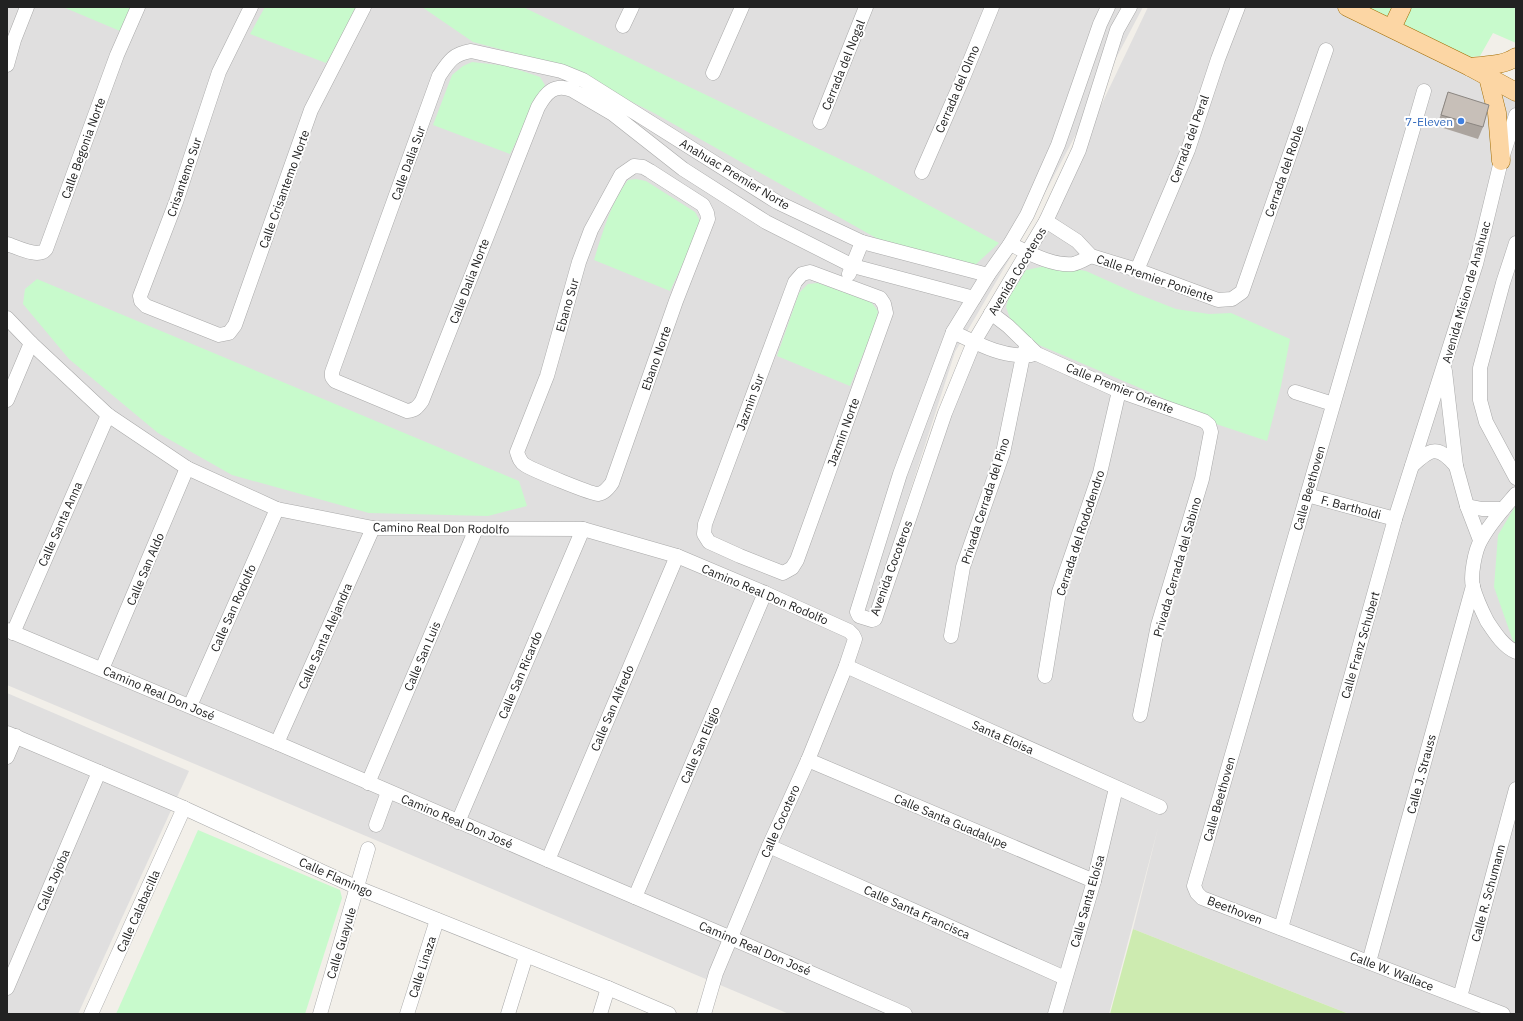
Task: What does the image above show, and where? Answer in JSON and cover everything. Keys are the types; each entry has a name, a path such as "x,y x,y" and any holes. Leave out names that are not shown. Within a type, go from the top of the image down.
{"main road":[{"path":"1392,28 1402,7"},
{"path":"1356,9 1516,92"},
{"path":"1470,67 1499,64 1516,58"},
{"path":"1488,77 1497,113 1501,161"}],"street":[{"path":"7,65 14,40 27,7"},
{"name":"Calle Begonia Norte","path":"7,244 38,254 43,253 46,249 116,55 138,7"},
{"name":"Crisantemo Sur","path":"187,323 146,306 141,301 140,296 176,202 219,72 251,7"},
{"name":"Calle Crisantemo Norte","path":"187,323 219,334 230,333 233,329 311,110 364,7"},
{"path":"623,26 632,7"},
{"path":"713,73 742,7"},
{"name":"Cerrada del Nogal","path":"820,122 866,7"},
{"name":"Cerrada del Olmo","path":"922,172 992,7"},
{"name":"Avenida Cocoteros","path":"1108,7 1100,24 1058,145 1027,215 953,332 900,474 857,612 859,616 872,620 875,619 945,412 974,342 1046,221 1079,150 1117,30 1130,7"},
{"name":"Cerrada del Peral","path":"1137,270 1188,150 1218,59 1238,7"},
{"name":"Cerrada del Roble","path":"1242,292 1326,50"},
{"name":"Calle Dalia Sur","path":"332,377 335,364 439,76 446,64 461,53 471,51 561,71"},
{"path":"556,88 561,71"},
{"name":"Anahuac Premier Norte","path":"561,71 583,80 683,169 766,222 853,266 974,298"},
{"name":"Anahuac Premier Norte","path":"556,88 566,88 616,108 693,149 776,202 862,242 988,275"},
{"name":"Calle Dalia Norte","path":"332,377 335,381 407,411 416,410 422,401 538,107 543,97 549,91 556,88"},
{"name":"Calle Beethoven","path":"1194,886 1424,91"},
{"name":"Avenida Mision de Anahuac","path":"1480,540 1467,506 1456,466 1445,364 1476,264 1501,161 1516,115"},
{"name":"Avenida Mision de Anahuac","path":"1501,161 1511,140 1516,136"},
{"path":"675,187 693,149"},
{"name":"Ebano Sur","path":"556,479 524,465 519,460 517,452 547,376 580,262 591,230 620,175 634,166 643,168 675,187"},
{"name":"Ebano Norte","path":"556,479 596,494 605,492 612,483 676,301 708,219 703,205 675,187"},
{"name":"Calle Premier Poniente","path":"1046,221 1077,241 1091,256 1137,270 1218,300 1232,299 1242,292"},
{"path":"844,284 862,242"},
{"path":"1516,243 1480,368 1480,400 1486,422 1516,478"},
{"name":"Calle Premier Poniente","path":"1010,244 1028,253 1064,264 1075,264 1091,256"},
{"name":"Jazmin Sur","path":"740,556 709,542 704,534 705,524 795,282 802,274 810,272 844,284"},
{"name":"Jazmin Norte","path":"740,556 783,573 792,568 797,560 886,313 884,304 880,298 844,284"},
{"name":"Calle Premier Oriente","path":"991,313 1008,326 1029,352 1119,391 1204,421"},
{"name":"Camino Real Don Rodolfo","path":"7,318 31,343 108,415 187,468 277,509 373,528 583,529 677,556 766,593 850,631"},
{"name":"Calle Premier Oriente","path":"953,332 994,351 1011,355 1029,352"},
{"path":"7,400 31,343"},
{"name":"Privada Cerrada del Pino","path":"951,636 963,568 1003,453 1029,352"},
{"name":"Calle Franz Schubert","path":"1282,928 1395,519 1445,364"},
{"name":"Cerrada del Rododendro","path":"1045,676 1058,592 1100,473 1119,391"},
{"path":"1294,392 1333,404"},
{"name":"Calle Santa Anna","path":"10,631 108,415"},
{"name":"Privada Cerrada del Sabino","path":"1140,715 1158,625 1202,479 1210,432 1208,425 1204,421"},
{"path":"1412,466 1429,452 1435,451 1448,456 1456,466"},
{"name":"Calle San Aldo","path":"102,670 187,468"},
{"path":"1516,494 1480,540 1474,561 1473,586 1484,616 1496,636 1510,649 1516,652"},
{"name":"F. Bartholdi","path":"1307,495 1395,519"},
{"path":"1467,506 1482,509 1503,509"},
{"name":"Calle San Rodolfo","path":"190,706 277,509"},
{"name":"Calle Santa Alejandra","path":"278,743 373,528"},
{"name":"Calle San Luis","path":"368,783 476,529"},
{"name":"Calle San Ricardo","path":"458,822 583,529"},
{"name":"Calle San Alfredo","path":"548,860 677,556"},
{"name":"Calle J. Strauss","path":"1369,962 1473,586"},
{"name":"Calle San Eligio","path":"635,897 766,593"},
{"name":"Camino Real Don José","path":"10,631 278,743 388,792 905,1014"},
{"name":"Calle Cocotero","path":"704,1014 715,976 769,846 808,760 846,666 855,639 850,631"},
{"name":"Santa Eloisa","path":"846,666 1160,808"},
{"path":"7,757 12,734"},
{"name":"Calle Flamingo","path":"12,734 184,808 358,888 669,1014"},
{"name":"Calle Santa Guadalupe","path":"808,760 1094,882"},
{"name":"Calle Jojoba","path":"7,988 99,772"},
{"name":"Calle Santa Eloísa","path":"1055,1014 1094,882 1116,788"},
{"name":"Calle R. Schumann","path":"1460,997 1516,789"},
{"path":"376,825 388,792"},
{"name":"Calle Calabacilla","path":"91,1014 184,808"},
{"name":"Calle Santa Francisca","path":"769,846 1065,978"},
{"name":"Calle Guayule","path":"320,1014 368,850"},
{"name":"Beethoven","path":"1194,886 1202,898 1282,928"},
{"name":"Calle Linaza","path":"407,1014 437,920"},
{"name":"Calle W. Wallace","path":"1282,928 1503,1014"},
{"path":"508,1014 526,956"},
{"path":"600,1014 608,988"}],"shaded area":[{"path":"7,7 1143,7 1017,246 955,352 872,609 974,342 1034,246 1148,7 1367,7 1516,87 1516,1014 1349,1014 1133,929 1158,828 1109,1014 789,1014 7,685"},
{"path":"7,693 189,771 78,1014 7,1014"}],"green space":[{"path":"63,7 131,7 120,31"},
{"path":"265,7 358,7 352,23 326,63 250,34"},
{"path":"422,7 523,7 871,174 999,243 975,265 885,243 654,113 556,64 473,42"},
{"path":"1358,7 1516,7 1516,43 1493,33 1480,56 1463,58"},
{"path":"472,62 507,66 540,77 545,85 510,154 433,125 452,75 463,66"},
{"path":"636,179 646,181 695,212 699,219 699,230 670,291 594,260 608,218 617,198 628,180"},
{"path":"1051,265 1086,271 1135,293 1176,309 1209,314 1231,313 1290,339 1281,386 1267,441 1213,423 1154,394 1039,345 1012,324 1006,307 1009,297 1026,270"},
{"path":"37,279 519,481 527,506 488,516 369,513 232,475 158,433 69,359 23,304 25,289"},
{"path":"818,283 871,302 878,311 875,325 850,386 777,356 799,293 808,284"},
{"path":"1516,505 1516,643 1513,641 1494,587 1498,535"},
{"path":"198,830 340,890 342,898 305,1014 116,1014"},
{"path":"1133,929 1349,1014 1110,1014"}],"building":[{"path":"1448,92 1489,105 1483,127 1441,115"}],"place":[{"name":"7-Eleven","path":"1461,121"}]}
